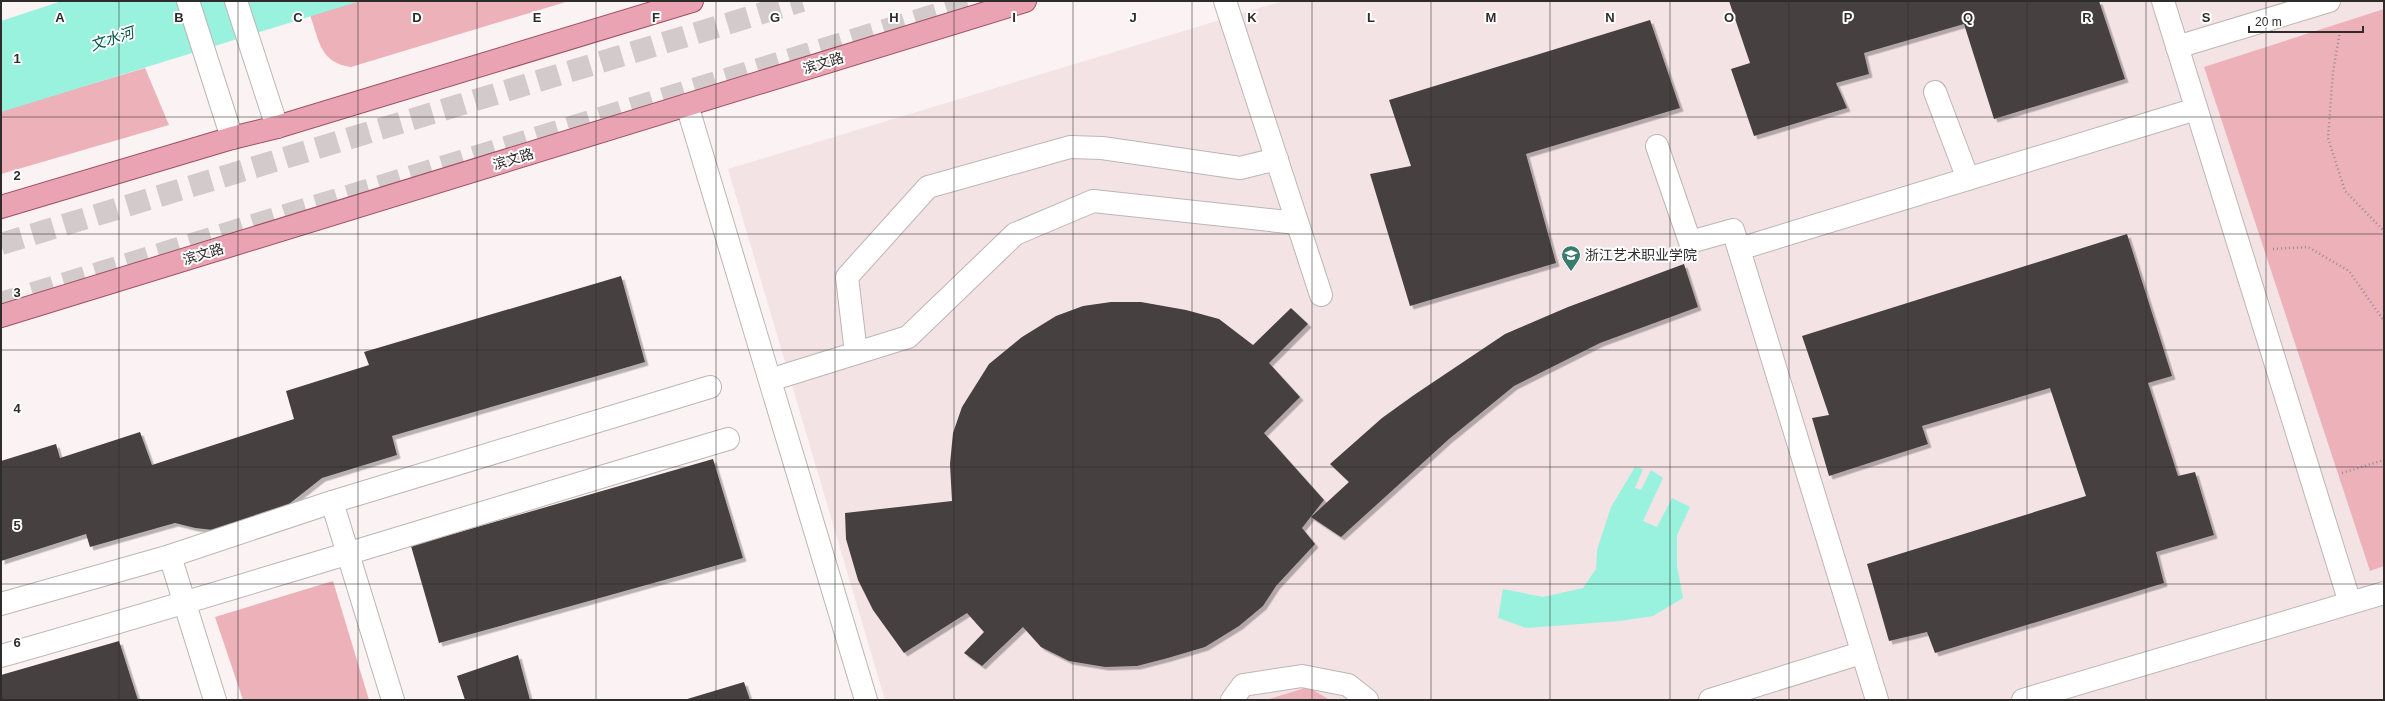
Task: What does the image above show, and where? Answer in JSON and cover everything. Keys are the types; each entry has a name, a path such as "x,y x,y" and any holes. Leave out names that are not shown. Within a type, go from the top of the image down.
{"main road":[{"path":"1,208 232,138 277,127 692,1"},
{"name":"滨文路","path":"1,316 1025,1"}],"street":[{"path":"188,1 232,138"},
{"path":"236,1 277,127"},
{"path":"1225,1 1321,295"},
{"path":"2163,1 2350,603"},
{"path":"2177,47 2329,1"},
{"path":"1935,92 1968,179"},
{"path":"687,105 866,700"},
{"path":"1739,249 2196,109"},
{"path":"1657,146 1690,242 1733,230 1861,653 1877,700"},
{"path":"856,353 846,277 928,187 1070,147 1102,148 1240,168 1277,159"},
{"path":"770,380 908,337 1015,234 1093,200 1298,224"},
{"path":"1,604 170,556 332,502 710,387"},
{"path":"1,656 185,604 348,552 728,438"},
{"path":"332,502 393,700"},
{"path":"170,556 215,700"},
{"path":"2023,700 2384,593"},
{"path":"1710,700 1861,653"},
{"path":"1232,700 1243,685 1302,676 1348,685 1367,700"}],"path":[{"path":"2340,30 2333,72 2328,138 2345,191 2384,231"},
{"path":"2241,251 2308,247 2349,271 2384,321"},
{"path":"2312,481 2384,460"}],"shaded area":[{"path":"360,1 569,1 351,67 341,65 333,61 322,49 310,15"},
{"name":"浙江艺术职业学院","path":"1283,1 2384,1 2384,700 885,700 728,169"},
{"path":"2384,9 2384,566 2370,571 2204,67"},
{"path":"145,68 169,125 1,174 1,111"},
{"path":"333,581 369,700 243,700 215,617"},
{"path":"1308,687 1330,700 1266,700"}],"water":[{"name":"文水河","path":"62,1 360,1 1,112 1,21"},
{"path":"1635,467 1643,469 1635,488 1641,490 1651,470 1663,478 1643,521 1657,527 1672,498 1690,507 1677,535 1677,566 1683,598 1653,616 1620,621 1526,628 1498,618 1503,589 1543,597 1583,588 1596,569 1597,550 1611,507"}],"building":[{"path":"1729,1 2099,1 2125,79 1994,119 1964,24 1864,53 1869,74 1836,83 1847,108 1754,136 1731,69 1750,63"},
{"path":"1650,20 1680,108 1526,154 1556,263 1410,306 1370,174 1411,166 1389,100"},
{"path":"2127,234 2172,376 2148,383 2178,476 2195,472 2214,535 2156,552 2164,583 1935,653 1927,632 1889,641 1867,564 2086,496 2050,388 1922,426 1928,444 1829,476 1812,418 1829,415 1802,336"},
{"path":"1684,264 1698,307 1600,343 1514,386 1449,439 1341,537 1311,517 1349,482 1330,464 1382,418 1414,395 1505,334 1568,307"},
{"path":"621,276 645,362 392,436 397,455 322,478 289,504 265,516 222,531 195,528 175,523 90,547 86,534 1,561 1,461 56,444 60,458 140,432 152,465 294,419 286,391 369,365 364,352"},
{"path":"1111,302 1141,302 1186,310 1219,319 1253,345 1291,308 1308,324 1269,363 1300,397 1264,433 1324,500 1302,528 1315,544 1276,586 1263,606 1239,626 1205,647 1168,658 1137,666 1105,667 1069,661 1041,647 1023,627 982,666 964,653 984,632 967,613 904,653 873,610 858,580 846,539 845,513 952,501 950,464 953,433 962,407 989,364 1022,337 1056,316 1083,306"},
{"path":"713,459 743,558 439,643 411,546"},
{"path":"119,641 138,700 1,700 1,675"},
{"path":"518,655 530,700 465,700 457,676"},
{"path":"744,682 750,700 684,700"}],"tunnel":[{"path":"1,244 802,1"},
{"path":"1,303 979,1"}],"place":[{"name":"浙江艺术职业学院","path":"1571,272"}]}
